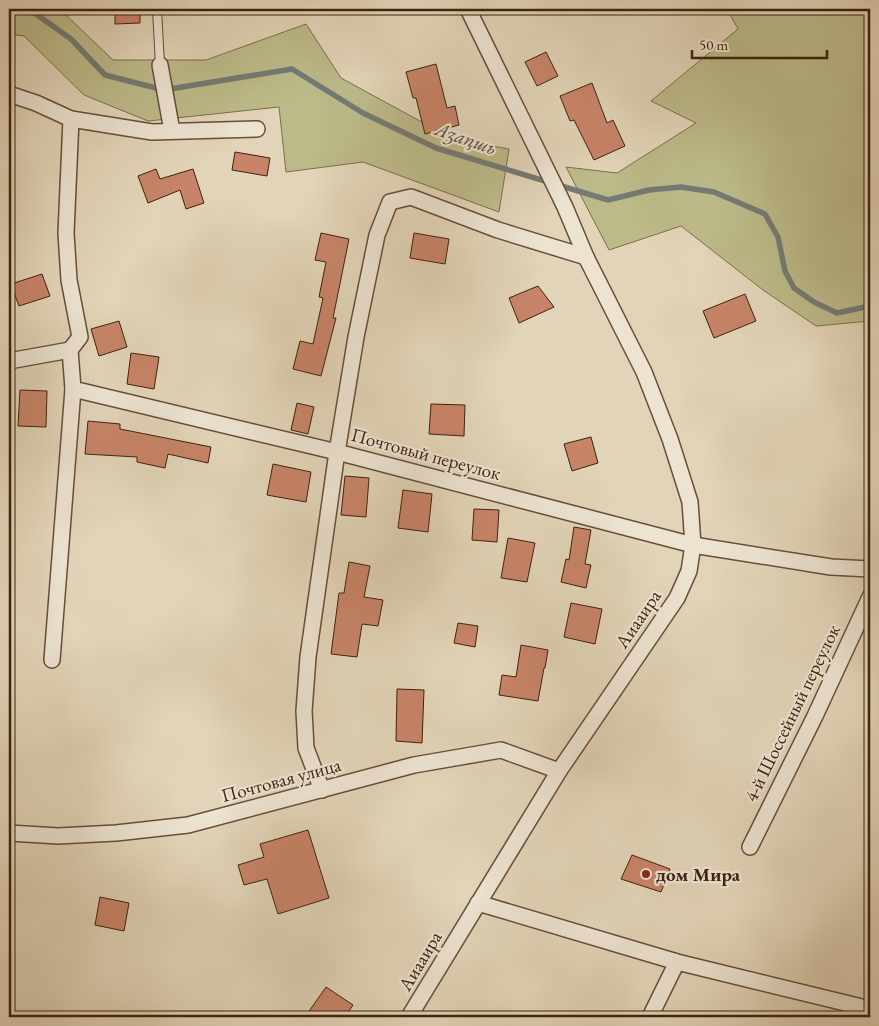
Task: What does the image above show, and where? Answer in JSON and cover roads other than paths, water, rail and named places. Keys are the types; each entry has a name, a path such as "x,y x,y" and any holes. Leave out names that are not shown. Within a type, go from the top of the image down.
{"street":[{"name":"Аиааира","path":"409,1017 559,771 677,598 689,571 693,544 690,502 667,430 644,372 586,257 565,207 468,9"},
{"path":"160,65 172,131"},
{"path":"9,94 36,103 71,119 152,132 257,129"},
{"path":"52,660 73,389 70,350 80,337 69,280 66,233 71,119"},
{"path":"322,790 306,748 304,711 308,657 337,452 356,337 377,235 390,202 411,196 498,230 586,257"},
{"path":"9,361 70,350"},
{"name":"Почтовый переулок","path":"73,389 337,452 693,544 831,567 870,569"},
{"name":"4-й Шоссейный переулок","path":"750,847 815,716 870,596"},
{"name":"Почтовая улица","path":"9,833 67,835 116,833 188,825 414,764 501,750 559,771"},
{"path":"478,903 677,962 868,1009"},
{"path":"650,1017 677,962"}],"lane":[{"path":"157,9 160,65"}],"waterway":[{"name":"Аӡаԥшь","path":"29,9 71,39 105,75 164,90 292,69 363,113 436,148 608,200 649,190 681,187 714,192 765,214 778,237 785,271 794,288 814,302 837,313 870,306"}],"place":[{"name":"дом Мира","path":"646,874"}]}
